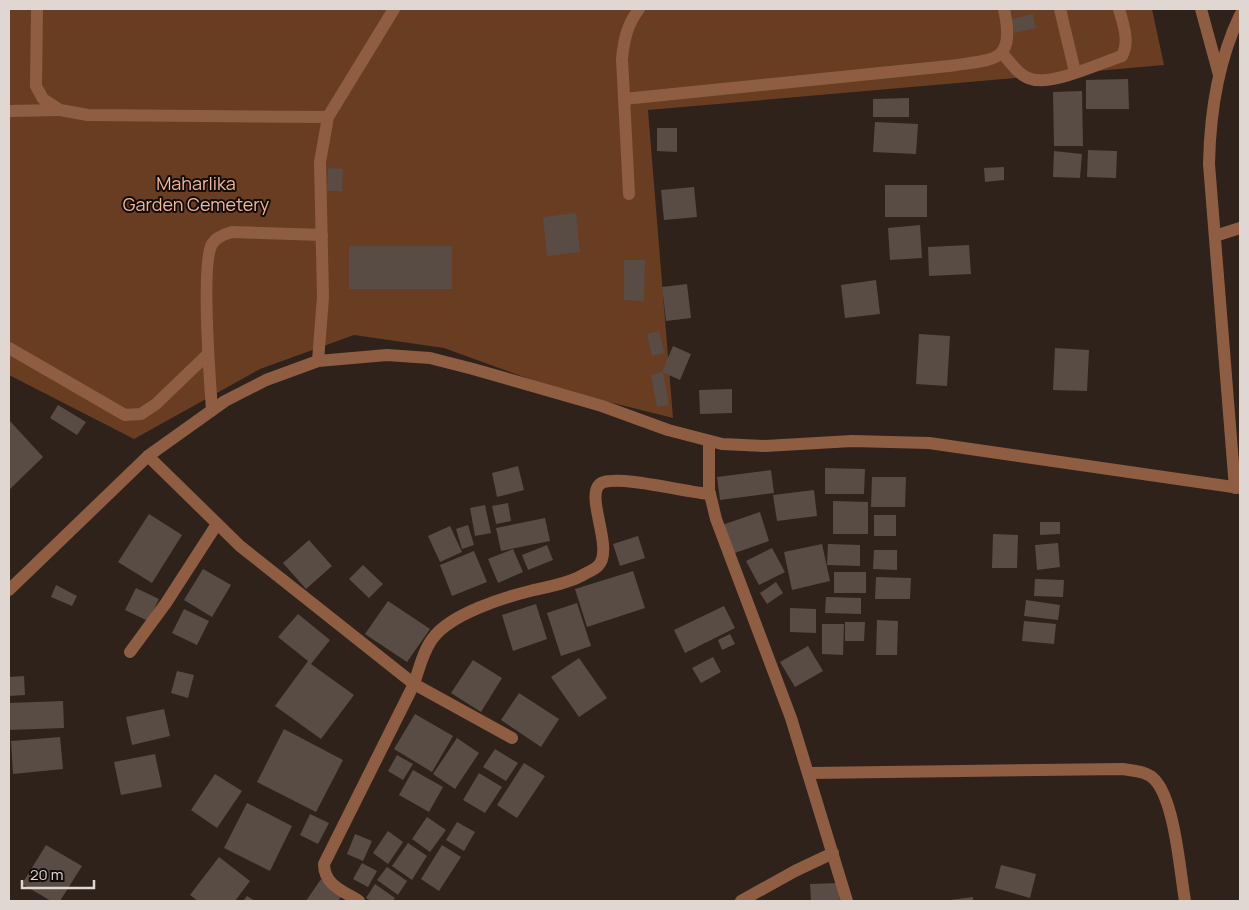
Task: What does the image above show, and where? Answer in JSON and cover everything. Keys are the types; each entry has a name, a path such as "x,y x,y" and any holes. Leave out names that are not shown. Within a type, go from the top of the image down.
{"street":[{"path":"37,9 36,86 44,99 60,110"},
{"path":"318,361 323,297 320,162 328,117 394,9"},
{"path":"629,194 622,59 624,38 630,23 640,9"},
{"path":"624,99 949,66 987,60 1002,54 1007,46 1007,22 1004,9"},
{"path":"1060,9 1075,72"},
{"path":"1002,54 1029,79 1039,81 1053,79 1122,56 1125,50 1126,38 1119,9"},
{"path":"1201,9 1219,75"},
{"path":"9,590 148,456 225,401 266,380 318,361 387,355 430,358 592,403 668,430 722,444 765,446 852,441 929,443 1238,488 1215,236 1209,145 1210,126 1219,75 1240,15"},
{"path":"9,111 60,110 88,115 328,117"},
{"path":"1215,236 1240,228"},
{"path":"212,410 208,354 208,264 212,244 223,234 232,232 322,235"},
{"path":"9,348 125,415 141,414 156,404 208,354"},
{"path":"709,440 710,494 730,560 791,718 810,773 847,901"},
{"path":"148,456 240,546 414,684 512,738"},
{"path":"359,901 328,882 324,873 324,864 414,684 421,661 433,638 454,619 509,596 573,580 598,566 604,549 595,499 598,487 604,482 629,482 710,494"},
{"path":"130,652 166,603 217,524"},
{"path":"810,773 1123,769 1144,773 1156,780 1166,799 1185,901"},
{"path":"741,901 795,871 833,853"}],"green space":[{"name":"Maharlika Garden Cemetery","path":"9,9 1152,9 1164,65 648,110 673,418 557,389 444,348 354,335 260,369 134,439 9,375"}],"building":[{"path":"1033,14 1036,28 1014,33 1011,19"},
{"path":"1128,79 1129,109 1086,109 1086,80"},
{"path":"1082,91 1083,146 1054,146 1053,92"},
{"path":"909,98 909,117 873,117 873,99"},
{"path":"875,122 918,124 916,154 873,152"},
{"path":"657,128 677,128 677,152 657,151"},
{"path":"1088,150 1117,151 1116,178 1087,177"},
{"path":"1054,151 1082,154 1080,178 1053,177"},
{"path":"1004,167 1004,180 985,182 984,168"},
{"path":"328,168 343,169 342,191 327,191"},
{"path":"885,185 927,185 927,217 885,217"},
{"path":"694,187 697,217 664,220 661,190"},
{"path":"576,213 580,252 547,256 543,217"},
{"path":"920,225 922,258 890,260 888,228"},
{"path":"969,245 971,274 929,276 928,247"},
{"path":"349,246 452,246 452,289 349,289"},
{"path":"624,260 645,260 644,301 624,300"},
{"path":"876,280 880,314 845,318 841,285"},
{"path":"687,284 691,318 666,321 662,287"},
{"path":"659,331 664,353 652,356 647,334"},
{"path":"919,334 950,336 947,386 916,384"},
{"path":"673,346 691,354 680,380 662,372"},
{"path":"1055,348 1089,350 1087,391 1053,390"},
{"path":"663,372 669,405 657,407 651,375"},
{"path":"732,389 732,413 700,414 699,390"},
{"path":"58,405 86,422 77,435 50,418"},
{"path":"9,420 43,457 10,489 9,488"},
{"path":"518,466 524,490 497,497 492,473"},
{"path":"825,468 865,469 864,494 825,494"},
{"path":"771,470 774,493 720,500 717,477"},
{"path":"872,477 906,477 905,507 871,507"},
{"path":"814,490 817,516 777,521 773,495"},
{"path":"833,501 868,502 868,534 833,534"},
{"path":"508,503 511,521 496,524 492,506"},
{"path":"485,505 491,533 475,536 470,508"},
{"path":"760,512 769,541 732,554 722,525"},
{"path":"149,514 182,535 152,583 118,562"},
{"path":"874,515 896,515 896,536 874,536"},
{"path":"545,518 550,541 501,551 496,528"},
{"path":"1040,522 1060,522 1060,534 1040,535"},
{"path":"468,525 474,545 462,549 456,529"},
{"path":"450,526 462,552 440,562 428,536"},
{"path":"993,534 1018,535 1017,568 992,568"},
{"path":"638,536 645,558 620,566 613,544"},
{"path":"309,540 332,566 306,589 283,563"},
{"path":"1058,543 1060,567 1037,570 1035,545"},
{"path":"822,544 830,581 792,590 784,552"},
{"path":"828,544 860,545 860,566 827,565"},
{"path":"547,545 553,560 528,570 522,555"},
{"path":"772,548 785,572 759,585 746,561"},
{"path":"513,549 523,572 498,583 488,559"},
{"path":"874,550 897,550 897,570 873,569"},
{"path":"474,551 487,582 452,596 440,565"},
{"path":"363,565 383,584 369,598 349,579"},
{"path":"203,569 231,585 212,617 184,600"},
{"path":"633,571 645,608 587,627 575,589"},
{"path":"834,572 866,572 866,593 834,593"},
{"path":"876,577 911,578 910,599 875,599"},
{"path":"1035,579 1064,580 1063,597 1034,596"},
{"path":"776,582 783,593 767,604 760,593"},
{"path":"56,585 77,596 72,606 51,597"},
{"path":"136,588 159,599 148,621 125,610"},
{"path":"826,597 861,598 861,614 825,613"},
{"path":"1026,600 1060,605 1058,620 1024,616"},
{"path":"388,601 430,629 407,662 365,634"},
{"path":"577,603 591,646 561,656 547,613"},
{"path":"536,604 547,639 513,651 502,615"},
{"path":"724,606 735,628 685,653 674,630"},
{"path":"790,608 816,609 816,633 790,632"},
{"path":"184,609 209,621 197,645 172,633"},
{"path":"298,614 330,640 311,664 354,695 321,739 275,706 308,661 278,637"},
{"path":"877,620 898,621 897,655 876,655"},
{"path":"1024,621 1056,624 1054,644 1022,641"},
{"path":"845,622 865,622 864,641 845,641"},
{"path":"822,624 844,624 843,655 822,654"},
{"path":"730,634 735,644 722,650 718,640"},
{"path":"808,646 823,671 795,687 780,662"},
{"path":"713,657 721,672 701,683 692,668"},
{"path":"579,658 607,698 579,717 551,677"},
{"path":"473,660 502,678 481,712 451,693"},
{"path":"177,671 194,675 188,698 171,693"},
{"path":"24,676 25,695 9,696 9,677"},
{"path":"519,693 559,719 541,747 501,720"},
{"path":"63,701 64,728 9,730 9,703"},
{"path":"164,709 170,736 132,745 126,717"},
{"path":"415,714 453,736 432,772 394,749"},
{"path":"284,729 343,760 316,812 257,782"},
{"path":"60,737 63,769 13,774 11,741"},
{"path":"457,738 479,753 455,789 433,774"},
{"path":"495,749 518,763 506,781 483,767"},
{"path":"155,754 162,787 121,795 114,762"},
{"path":"397,755 413,764 403,780 388,771"},
{"path":"524,763 545,776 517,818 497,805"},
{"path":"413,770 443,787 429,812 399,795"},
{"path":"479,773 502,787 485,813 463,800"},
{"path":"215,774 242,791 217,828 191,810"},
{"path":"247,803 292,826 270,871 224,848"},
{"path":"310,814 329,823 318,844 300,835"},
{"path":"427,817 446,830 430,852 412,839"},
{"path":"457,822 475,832 464,851 446,840"},
{"path":"388,831 403,842 388,864 373,853"},
{"path":"355,834 372,841 363,861 347,854"},
{"path":"408,843 427,856 412,880 392,866"},
{"path":"46,845 82,866 60,901 51,901 22,884"},
{"path":"442,845 461,857 439,891 421,879"},
{"path":"219,857 250,881 235,901 198,901 190,895"},
{"path":"362,863 377,871 368,887 353,879"},
{"path":"1001,865 1036,874 1030,898 995,888"},
{"path":"387,867 407,881 398,895 377,880"},
{"path":"321,879 343,894 338,901 306,901"},
{"path":"839,883 840,901 811,901 810,884"},
{"path":"375,884 395,898 393,901 371,901 366,898"},
{"path":"247,896 255,901 243,901"},
{"path":"973,897 973,901 950,901 950,900"}]}
